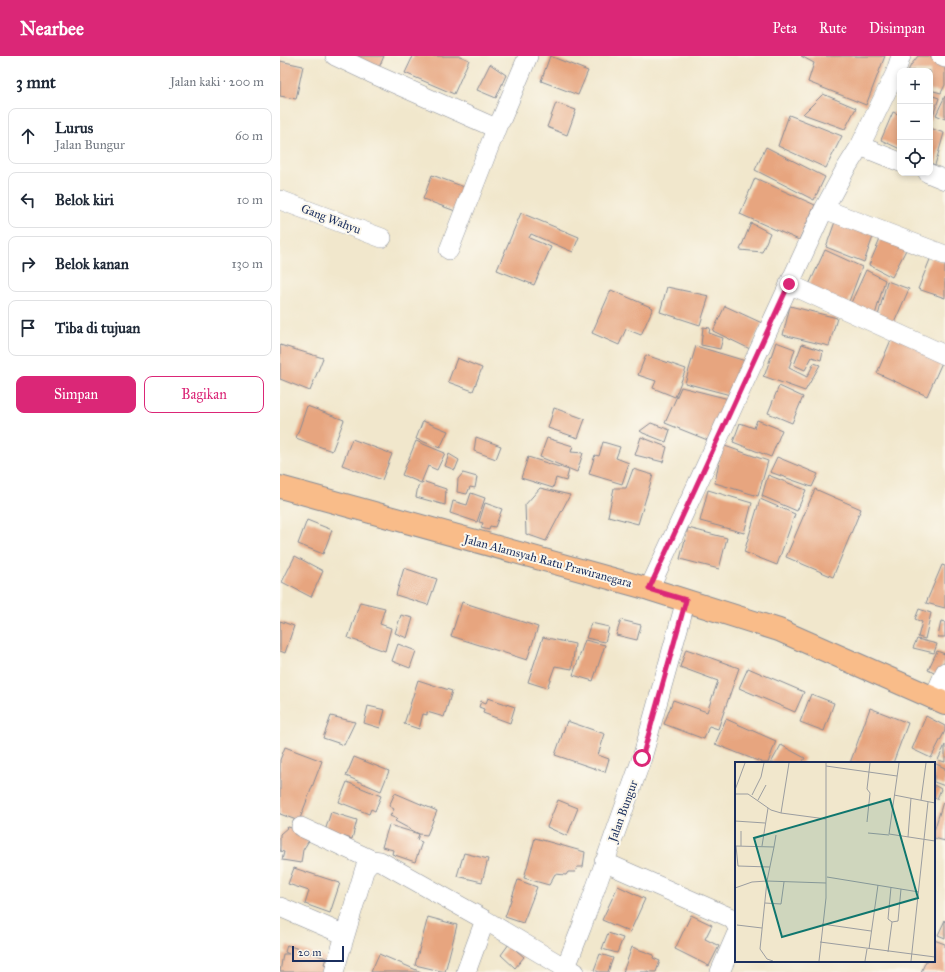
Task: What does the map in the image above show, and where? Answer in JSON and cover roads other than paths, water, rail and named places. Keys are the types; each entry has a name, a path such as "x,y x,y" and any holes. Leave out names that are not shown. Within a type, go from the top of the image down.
{"main road":[{"name":"Jalan Alamsyah Ratu Prawiranegara","path":"282,493 686,600 779,630 939,701"}],"street":[{"path":"335,56 491,126 498,124"},
{"path":"449,250 498,124 528,56"},
{"path":"649,589 824,209 860,146 895,74 901,56"},
{"path":"941,56 945,58"},
{"path":"860,146 897,161"},
{"path":"933,175 945,180"},
{"name":"Gang Wahyu","path":"280,200 382,238"},
{"path":"824,209 945,255"},
{"path":"789,284 945,355"},
{"name":"Jalan Bungur","path":"568,971 604,862 642,758 686,600"},
{"path":"939,701 945,672"},
{"path":"301,826 372,860 380,861 485,920 568,971"},
{"path":"334,972 365,868 372,860"},
{"path":"604,862 729,917 735,922"},
{"path":"280,906 345,934"},
{"path":"466,972 485,920"},
{"path":"720,972 735,937"}]}
